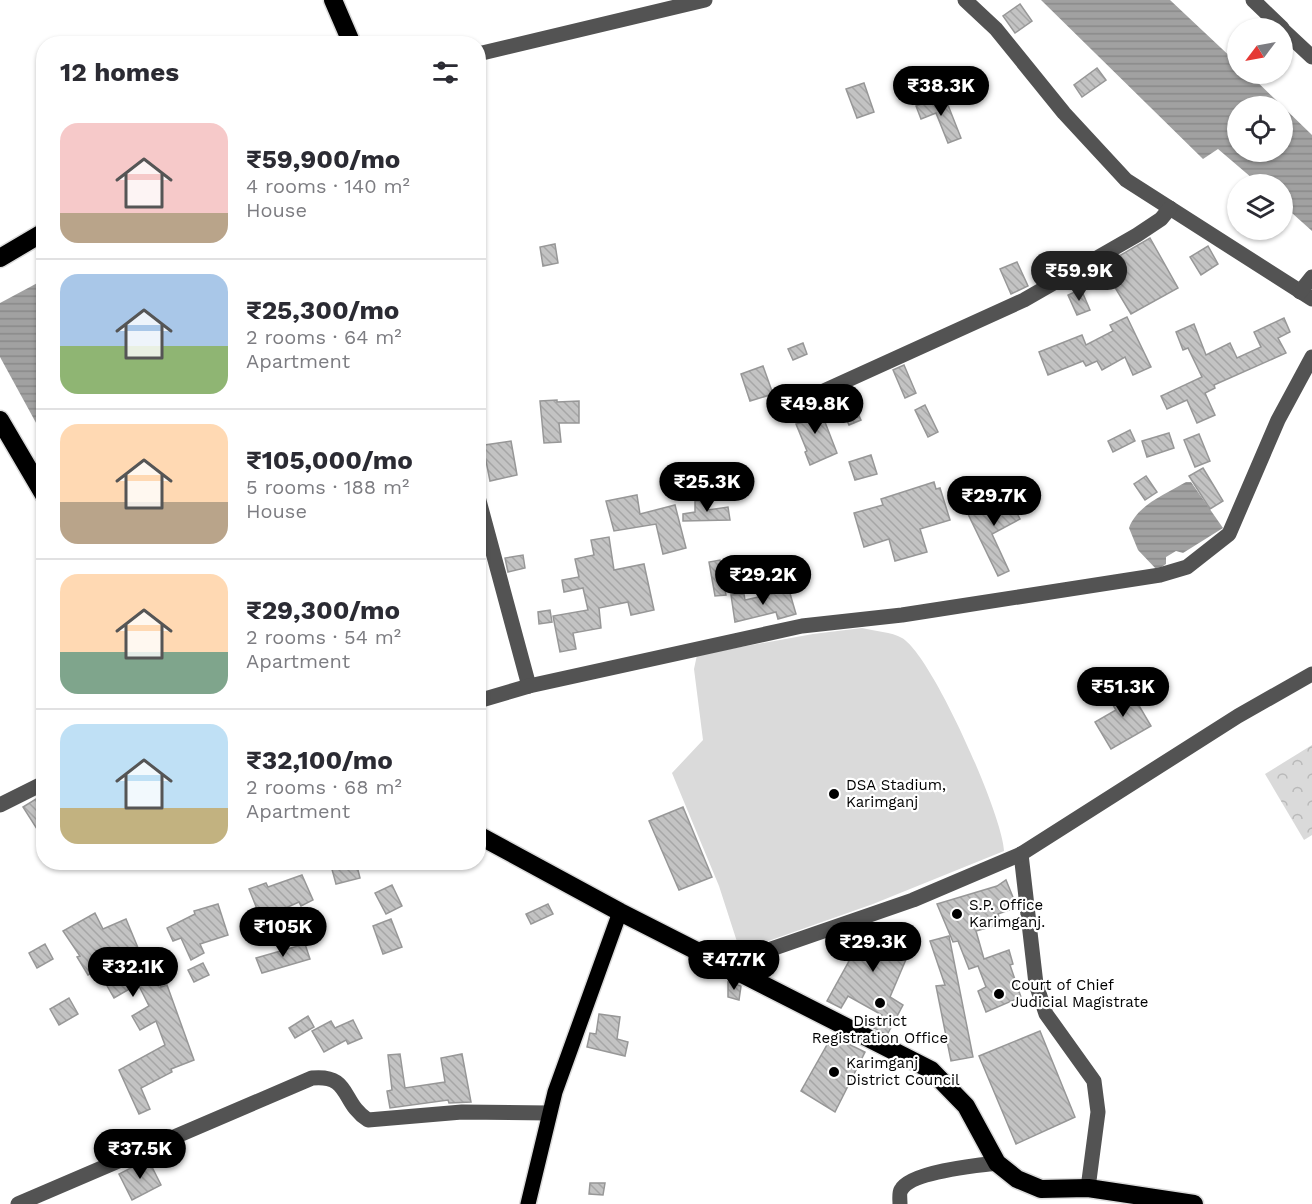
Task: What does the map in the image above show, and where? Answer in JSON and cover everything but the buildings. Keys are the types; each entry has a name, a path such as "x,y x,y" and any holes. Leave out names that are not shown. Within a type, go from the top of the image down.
{"highway":[{"path":"333,0 349,36"},
{"path":"0,258 36,237"},
{"path":"0,420 36,481"},
{"path":"486,839 620,912 931,1070 966,1107 998,1163 1017,1179 1041,1189 1088,1188 1194,1204"}],"main road":[{"path":"528,1204 549,1113 620,912"}],"street":[{"path":"486,52 705,0"},
{"path":"966,0 996,29 1064,113 1126,180 1306,295 1312,277"},
{"path":"1253,0 1271,18"},
{"path":"1293,39 1312,57"},
{"path":"795,404 1024,300 1067,277 1093,258 1137,235 1161,219 1170,208"},
{"path":"486,699 529,686 802,626 902,615 1160,574 1186,567 1229,534 1278,420 1312,357"},
{"path":"486,527 529,686"},
{"path":"725,965 913,900 1021,854 1238,716 1312,674"},
{"path":"0,805 36,787"},
{"path":"1021,854 1036,984 1046,1014 1094,1081 1098,1112 1088,1188"},
{"path":"18,1204 312,1078 328,1077 340,1084 357,1113 368,1120 462,1112 549,1113"},
{"path":"900,1204 901,1190 908,1183 925,1175 998,1163"}],"green space":[{"name":"DSA Stadium, Karimganj","path":"862,628 902,638 915,651 930,674 964,738 979,773 1001,832 1004,851 873,904 740,951 719,886 672,773 703,740 694,669 697,655 813,634"},
{"path":"1312,745 1312,835 1304,840 1265,774"}],"shaded area":[{"path":"1041,0 1170,0 1227,54 1227,84 1259,84 1272,96 1227,96 1227,157 1218,149 1203,159"},
{"path":"1293,117 1312,135 1312,231 1293,214 1293,174 1247,174 1233,162 1293,162"},
{"path":"36,284 36,423 0,357 0,303"},
{"path":"1186,482 1191,482 1223,528 1183,553 1176,551 1166,557 1166,564 1157,570 1138,550 1129,528 1138,513 1145,507"}],"place":[{"name":"DSA Stadium, Karimganj","path":"834,794"},
{"name":"S.P. Office Karimganj.","path":"957,914"},
{"name":"Court of Chief Judicial Magistrate","path":"999,994"},
{"name":"District Registration Office","path":"880,1003"},
{"name":"Karimganj District Council","path":"834,1072"}]}
